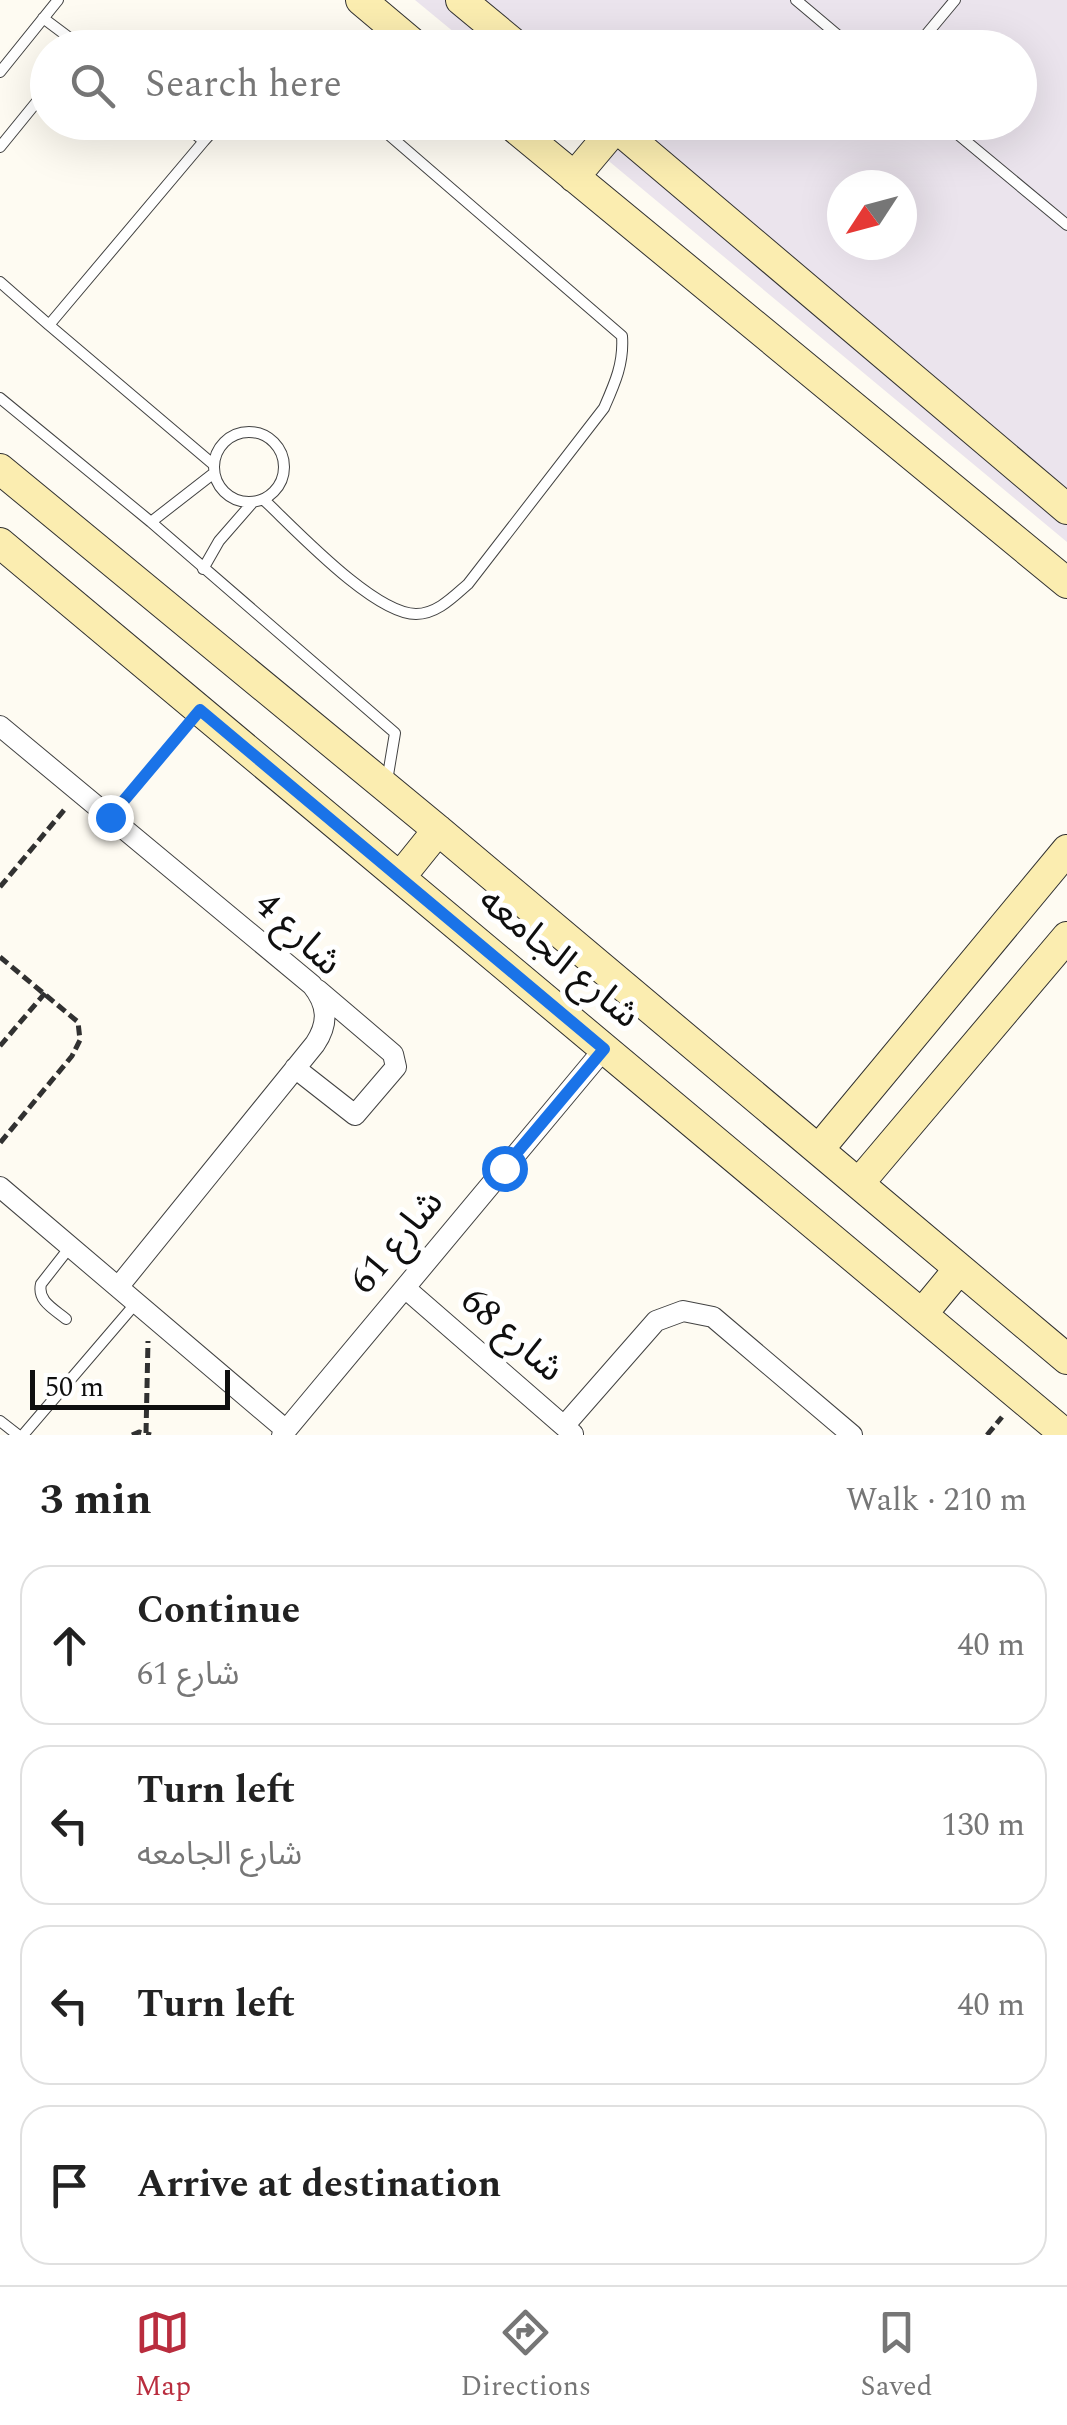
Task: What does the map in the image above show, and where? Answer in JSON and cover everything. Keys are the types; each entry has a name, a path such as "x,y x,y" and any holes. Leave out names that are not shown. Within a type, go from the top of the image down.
{"main road":[{"path":"360,0 396,30"},
{"path":"461,0 497,30"},
{"path":"530,140 1067,583"},
{"path":"574,177 602,140"},
{"path":"631,140 1067,508"},
{"name":"شارع الجامعه","path":"0,469 386,786 1067,1358"},
{"name":"شارع الجامعه","path":"0,542 1066,1435"},
{"path":"401,876 438,830"},
{"path":"819,1149 1067,850"},
{"path":"859,1183 1064,947"},
{"path":"922,1314 959,1269"}],"street":[{"name":"شارع 4","path":"0,726 312,985 320,996 326,1021 322,1033 296,1068 119,1286"},
{"path":"296,1068 355,1115 396,1068 393,1054 312,985"},
{"name":"شارع 61","path":"284,1433 604,1049"},
{"path":"0,1187 143,1306 284,1433"},
{"name":"شارع 68","path":"405,1288 569,1431"},
{"path":"569,1431 656,1321 684,1310 712,1317 852,1435"}],"lane":[{"path":"33,30 58,0"},
{"path":"796,0 832,30"},
{"path":"930,30 955,0"},
{"path":"43,18 59,30"},
{"path":"0,72 30,34"},
{"path":"0,147 30,110"},
{"path":"0,282 214,469 228,496 258,501 392,610 418,615 442,607 468,584 593,422 617,380 623,356 622,336 395,140"},
{"path":"965,140 1067,225"},
{"path":"49,325 204,141"},
{"path":"0,398 151,522 395,733 386,786"},
{"path":"151,522 214,469 225,441 237,434 263,435 274,442 284,467 282,480 219,541 204,569"},
{"path":"66,1319 41,1298 39,1291 71,1246"},
{"path":"0,1420 20,1435 143,1306"}],"path":[{"path":"110,817 200,710"},
{"path":"0,887 80,792"},
{"path":"0,957 78,1022 80,1040 78,1048 0,1144"},
{"path":"0,1046 44,994"},
{"path":"132,1435 148,1434 143,1306"}],"shaded area":[{"path":"415,0 1067,0 1067,542 583,140 1037,140 1037,30 451,30"}],"route":[{"path":"110,817 200,710 604,1049 504,1168"}]}
